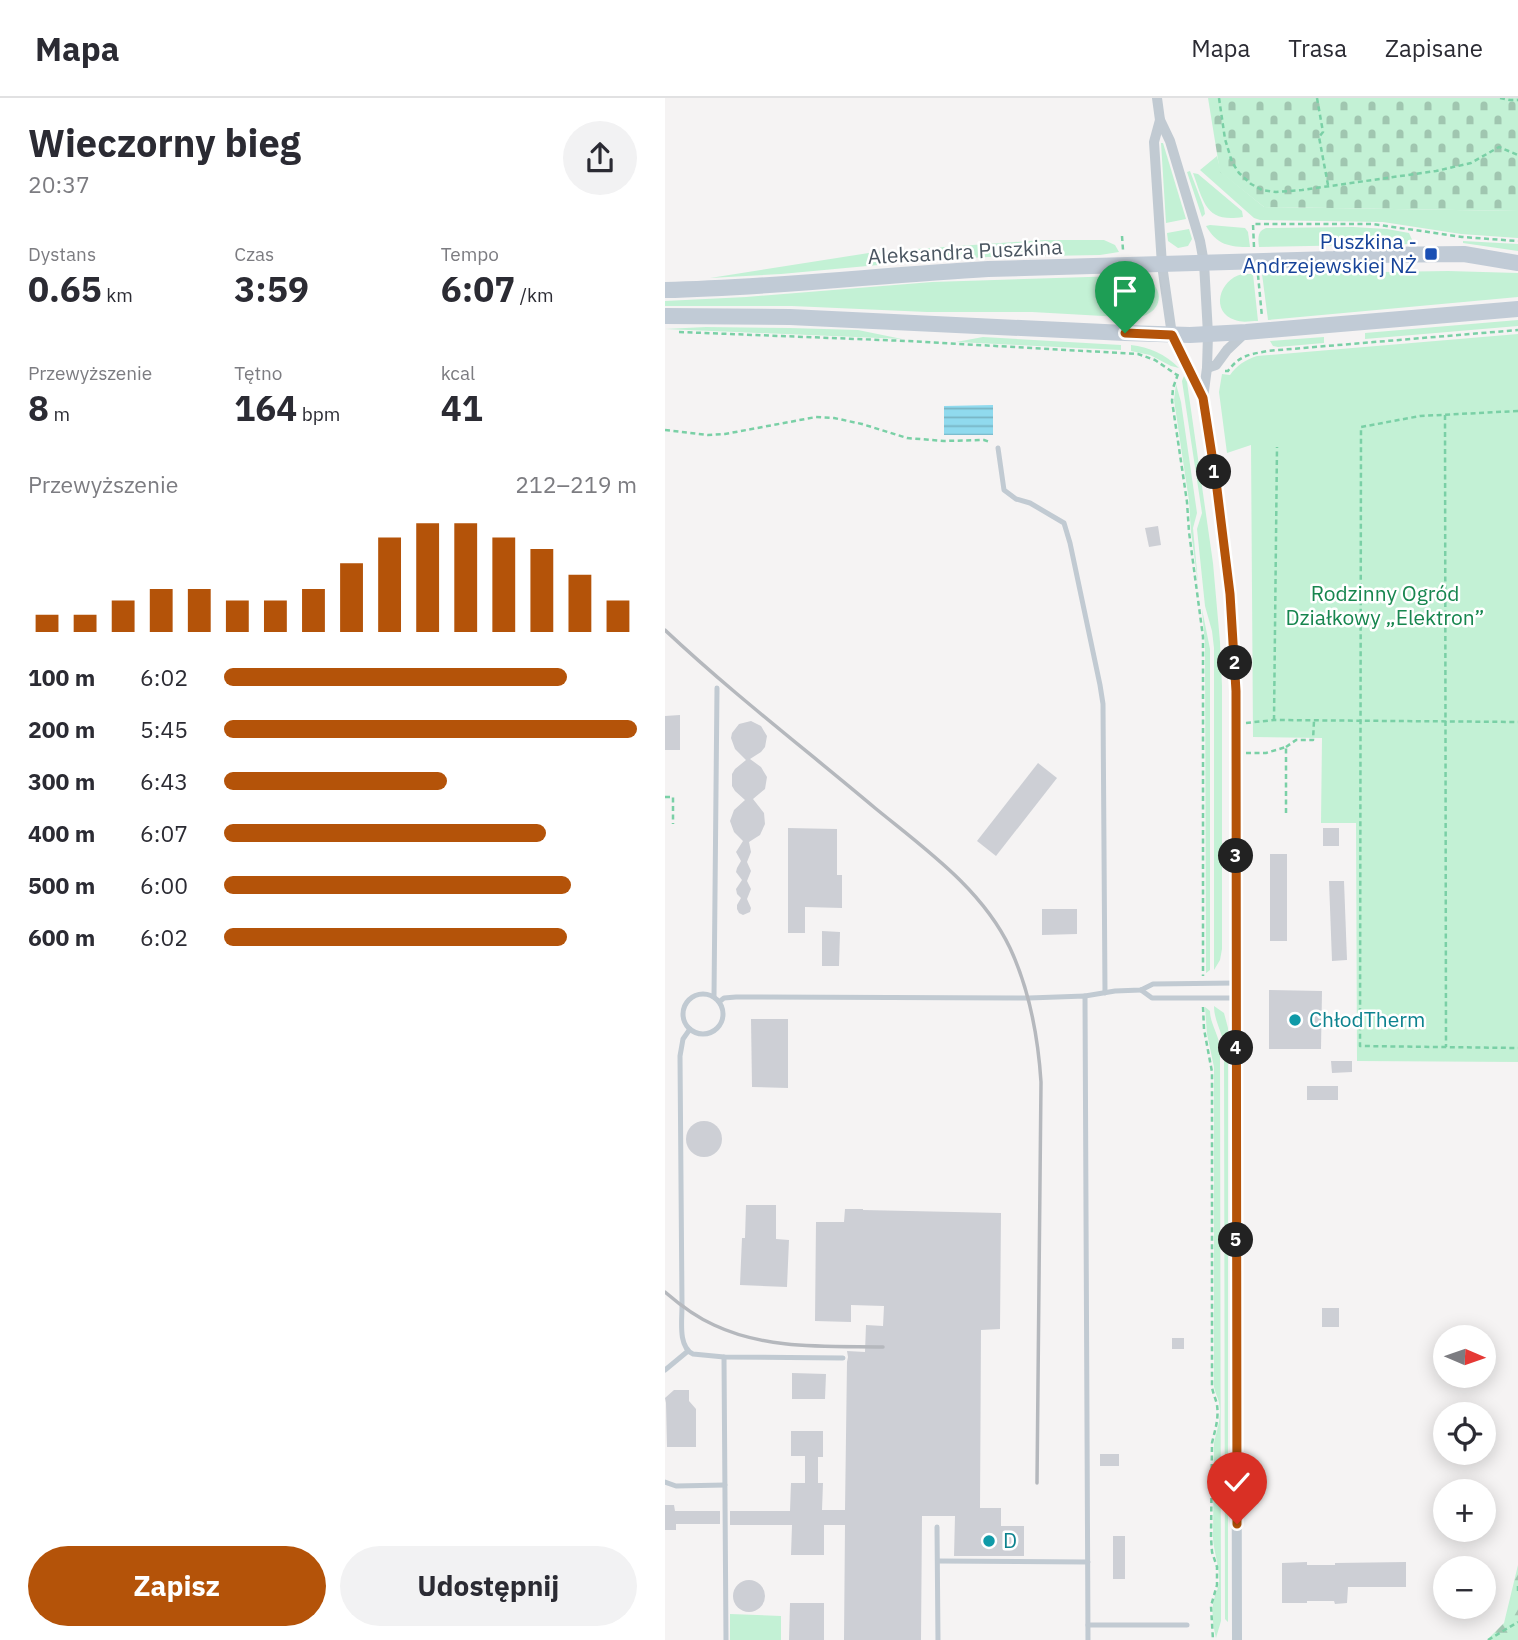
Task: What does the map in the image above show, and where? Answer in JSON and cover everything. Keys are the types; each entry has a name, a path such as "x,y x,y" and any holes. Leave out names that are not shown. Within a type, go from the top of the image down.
{"main road":[{"name":"Aleksandra Puszkina","path":"665,290 758,287 988,269 1431,254 1464,254 1518,263"},
{"path":"665,316 790,317 1172,335 1246,332 1518,309"}],"street":[{"path":"1157,98 1160,120 1170,141 1201,241 1207,334 1207,368 1203,398 1230,594 1235,662 1237,1640"},
{"path":"1160,120 1154,142 1162,265 1172,335 1203,398"},
{"path":"1207,368 1216,365 1246,332"}],"lane":[{"path":"998,448 1004,490 1016,499 1030,503 1064,523 1101,684 1105,993"},
{"path":"716,688 716,1000 723,1014 714,1031 701,1034 690,1029 685,1023 684,1011 690,999 702,994 716,1000 736,997 1029,998 1141,990 1153,984 1236,983"},
{"path":"1141,990 1152,998 1236,998"},
{"path":"1085,996 1089,1640"},
{"path":"690,1029 683,1039 680,1056 682,1306 683,1340 688,1351 724,1357 843,1358"},
{"path":"665,1370 688,1351"},
{"path":"724,1357 726,1640"},
{"path":"665,1482 676,1486 725,1485"},
{"path":"937,1527 938,1640"},
{"path":"938,1561 1088,1562"},
{"path":"1088,1625 1187,1625"}],"path":[{"path":"1219,98 1232,162 1239,173 1262,190 1302,190 1436,172 1471,163 1499,147 1518,155"},
{"path":"1317,98 1323,132 1319,137 1328,185"},
{"path":"1500,98 1518,100"},
{"path":"1254,248 1253,224 1373,224 1462,237 1518,241"},
{"path":"1122,236 1125,333"},
{"path":"1258,274 1263,320"},
{"path":"1221,370 1228,371 1244,356 1267,351 1518,330"},
{"path":"678,332 1138,354 1155,360 1177,375"},
{"path":"1518,411 1420,416 1361,427 1360,1046 1518,1048"},
{"path":"1445,415 1446,1047"},
{"path":"665,430 708,435 725,434 817,417 834,418 907,438 984,440 998,448"},
{"path":"1274,720 1277,447"},
{"path":"1236,723 1274,720 1518,722"},
{"path":"1236,753 1266,752 1286,747 1296,740 1313,740 1314,721"},
{"path":"1286,747 1286,814"},
{"path":"665,797 673,797 673,824"},
{"path":"1518,1586 1518,1592"},
{"path":"1488,1640 1518,1622"}],"green space":[{"path":"1208,98 1518,98 1518,211 1264,207 1220,172"},
{"path":"1161,143 1186,219 1166,223"},
{"path":"1217,156 1221,172 1264,207 1518,211 1518,238 1461,234 1383,222 1260,220 1254,218 1200,170"},
{"path":"1190,171 1204,208 1205,214 1202,217 1187,172"},
{"path":"1193,173 1198,174 1242,211 1243,217 1221,217 1214,214 1204,202"},
{"path":"1206,226 1245,228 1250,247 1219,241"},
{"path":"1353,227 1409,233 1414,244 1259,247 1258,238 1266,228"},
{"path":"1189,229 1192,239 1188,246 1178,248 1168,241 1167,233"},
{"path":"1044,240 1104,240 1115,245 1119,252 1100,255 932,260 710,278 875,252"},
{"path":"1463,243 1518,244 1518,251"},
{"path":"1448,271 1518,273 1518,297 1268,320 1262,274"},
{"path":"1253,274 1258,321 1238,321 1227,316 1222,310 1220,304 1223,289 1234,277"},
{"path":"1120,276 1121,317 792,306 665,306 665,301 932,282"},
{"path":"1129,276 1152,283 1157,290 1159,298 1151,312 1130,317"},
{"path":"1518,320 1518,326 1365,339 1365,333"},
{"path":"706,327 858,330 902,339 665,329"},
{"name":"Rodzinny Ogród Działkowy „Elektron”","path":"1518,334 1518,1062 1357,1061 1356,823 1321,823 1322,738 1253,737 1251,445 1227,453 1219,392 1222,374 1230,375 1242,363 1257,356"},
{"path":"983,337 1121,345 1121,350 956,342"},
{"path":"1324,337 1324,343 1278,347 1273,346 1270,341"},
{"path":"1131,345 1156,352 1179,368 1150,355 1131,351"},
{"path":"1184,376 1213,563 1220,642 1222,949 1214,970 1214,648 1205,606 1197,529 1202,513 1182,381"},
{"path":"1176,384 1197,513 1193,528 1198,583 1174,400"},
{"path":"1202,609 1210,649 1210,970 1206,973 1205,645"},
{"path":"1214,1006 1224,1013 1228,1028 1228,1622 1225,1619 1224,1047"},
{"path":"1205,1007 1210,1011 1220,1049 1221,1621 1216,1638 1213,1608 1219,1577 1213,1538 1214,1443 1220,1413 1214,1387 1214,1067"},
{"path":"1518,1565 1518,1640 1487,1640 1504,1623"},
{"path":"730,1614 781,1616 781,1640 730,1640"}],"water":[{"path":"993,405 993,435 944,435 944,406"}],"building":[{"path":"1158,526 1161,545 1149,547 1145,528"},
{"path":"680,715 680,750 665,750 665,716"},
{"path":"751,721 761,726 767,736 765,747 750,759 761,767 767,777 765,789 753,799 764,813 765,824 760,835 749,842 751,852 747,862 751,871 747,881 751,889 747,899 751,908 750,912 743,915 737,909 741,898 736,889 742,880 736,872 741,861 736,852 743,841 734,832 730,821 734,810 745,800 732,786 732,774 746,760 735,749 731,738 739,724"},
{"path":"1038,763 1057,778 996,856 977,841"},
{"path":"788,828 837,829 837,875 842,875 842,908 805,907 805,933 788,933"},
{"path":"1323,828 1339,828 1339,846 1323,846"},
{"path":"1270,854 1287,854 1287,941 1270,941"},
{"path":"1329,881 1344,881 1347,960 1332,961"},
{"path":"1042,909 1077,909 1077,934 1042,935"},
{"path":"822,931 840,932 839,966 822,966"},
{"name":"ChłodTherm","path":"1269,990 1322,991 1321,1049 1269,1049"},
{"path":"751,1019 788,1019 788,1088 752,1087"},
{"path":"1331,1061 1352,1061 1352,1072 1332,1073"},
{"path":"1307,1086 1338,1086 1338,1100 1307,1100"},
{"path":"704,1121 717,1126 722,1139 717,1152 704,1157 691,1152 686,1139 691,1126"},
{"path":"746,1205 776,1205 776,1239 789,1240 787,1287 740,1285"},
{"path":"845,1209 1001,1213 1000,1329 981,1330 980,1508 1001,1508 1001,1526 1024,1526 1024,1556 954,1556 955,1516 922,1516 921,1640 844,1640 845,1525 824,1525 824,1555 791,1555 792,1525 730,1525 730,1511 790,1511 791,1483 805,1483 805,1456 791,1456 791,1431 823,1431 823,1457 818,1457 818,1483 823,1483 822,1510 845,1510 847,1351 865,1352 866,1325 883,1326 884,1306 851,1305 851,1322 815,1321 816,1222 844,1222"},
{"path":"1322,1308 1339,1308 1339,1327 1322,1327"},
{"path":"1172,1338 1184,1338 1184,1349 1172,1349"},
{"path":"792,1373 826,1374 825,1399 792,1399"},
{"path":"674,1390 689,1390 689,1401 696,1409 696,1447 667,1447 665,1398"},
{"path":"1100,1454 1119,1454 1119,1466 1100,1466"},
{"path":"665,1505 674,1505 675,1511 720,1511 720,1524 676,1524 676,1530 665,1530"},
{"path":"1113,1536 1125,1536 1125,1579 1113,1579"},
{"path":"1307,1562 1307,1565 1335,1565 1406,1562 1406,1587 1348,1587 1347,1603 1282,1603 1282,1563"},
{"path":"749,1580 760,1585 765,1596 760,1607 749,1612 738,1607 733,1596 738,1585"},
{"path":"790,1603 824,1603 824,1640 789,1640"}],"railway":[{"path":"665,630 742,698 951,871 984,907 1010,948 1032,1014 1041,1082 1037,1483"},
{"path":"665,1292 707,1322 755,1339 797,1345 883,1347"}],"place":[{"name":"Puszkina - Andrzejewskiej NŻ","path":"1431,254"},
{"name":"ChłodTherm","path":"1295,1020"},
{"name":"D","path":"989,1541"}],"route":[{"path":"1125,333 1172,335 1203,398 1230,594 1236,691 1237,1524"}]}
